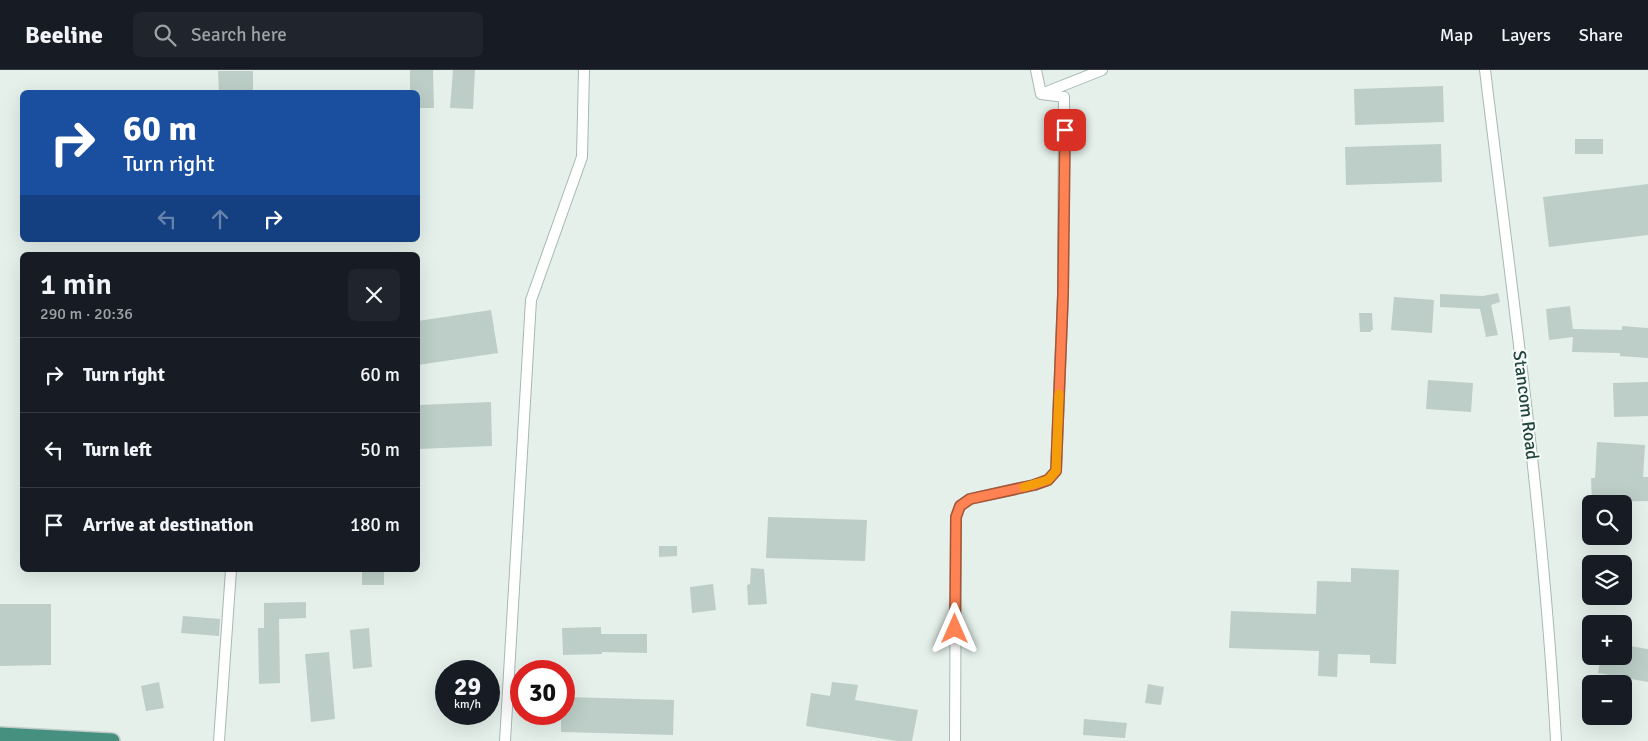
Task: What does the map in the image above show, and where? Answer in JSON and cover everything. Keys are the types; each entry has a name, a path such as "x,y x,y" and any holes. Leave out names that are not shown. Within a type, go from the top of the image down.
{"highway":[{"path":"0,735 112,741"}],"street":[{"path":"506,741 531,300 582,157 584,70"},
{"path":"1036,70 1041,94"},
{"path":"1041,94 1102,70"},
{"name":"Stancom Road","path":"1484,70 1535,480 1551,648 1556,741"},
{"path":"955,741 956,517 960,506 970,499 1034,485 1048,480 1056,471 1063,295 1064,97 1041,94"},
{"path":"218,741 231,572"}],"building":[{"path":"410,70 433,70 434,108 420,108 420,90 410,90"},
{"path":"453,70 475,70 473,109 450,108"},
{"path":"218,71 253,71 253,90 219,90"},
{"path":"1443,86 1444,122 1355,125 1354,89"},
{"path":"1575,139 1603,139 1603,154 1575,154"},
{"path":"1441,144 1442,182 1346,185 1345,147"},
{"path":"1648,184 1648,235 1549,247 1543,197"},
{"path":"1498,293 1500,302 1491,305 1498,335 1486,337 1480,309 1440,307 1440,294 1483,296"},
{"path":"1394,297 1434,300 1432,333 1391,330"},
{"path":"1570,306 1573,330 1622,330 1622,326 1648,328 1648,358 1620,356 1620,353 1572,352 1573,337 1549,340 1546,309"},
{"path":"491,310 498,353 420,365 420,321"},
{"path":"1359,313 1372,313 1373,330 1371,332 1360,332"},
{"path":"1428,380 1473,383 1471,412 1426,409"},
{"path":"1648,382 1648,416 1614,417 1613,383"},
{"path":"491,402 492,446 420,449 420,405"},
{"path":"1597,442 1645,445 1643,477 1648,477 1648,501 1632,501 1632,495 1592,495 1591,478 1595,478"},
{"path":"768,517 867,520 865,561 766,558"},
{"path":"659,546 677,546 677,556 659,557"},
{"path":"751,568 764,569 767,604 748,605 747,585 750,584"},
{"path":"1351,568 1399,570 1396,664 1370,663 1370,655 1338,654 1337,677 1318,676 1319,651 1229,648 1231,611 1316,614 1317,581 1351,582"},
{"path":"362,572 384,572 384,585 362,585"},
{"path":"713,584 716,610 692,613 690,587"},
{"path":"306,602 306,618 279,619 280,683 259,684 258,628 264,628 264,603"},
{"path":"0,604 51,604 51,665 0,666"},
{"path":"183,616 220,619 219,636 181,633"},
{"path":"601,627 601,634 647,634 647,653 602,652 602,654 563,655 562,628"},
{"path":"369,628 372,667 353,669 350,630"},
{"path":"1632,646 1648,649 1648,682 1632,679 1632,675 1598,673 1599,665 1632,665"},
{"path":"329,652 335,719 311,722 305,654"},
{"path":"159,682 164,708 146,711 141,686"},
{"path":"832,682 858,685 855,700 918,710 912,741 897,741 806,726 811,693 830,696"},
{"path":"1148,684 1164,687 1161,705 1145,703"},
{"path":"575,697 674,700 673,735 561,732 561,725 575,725"},
{"path":"1084,719 1127,723 1125,738 1083,735"}],"slow traffic":[{"path":"1024,487 1048,480 1056,471 1059,394"}],"route":[{"path":"955,629 956,517 960,506 970,499 1034,485 1048,480 1056,471 1063,295 1065,130"}]}
